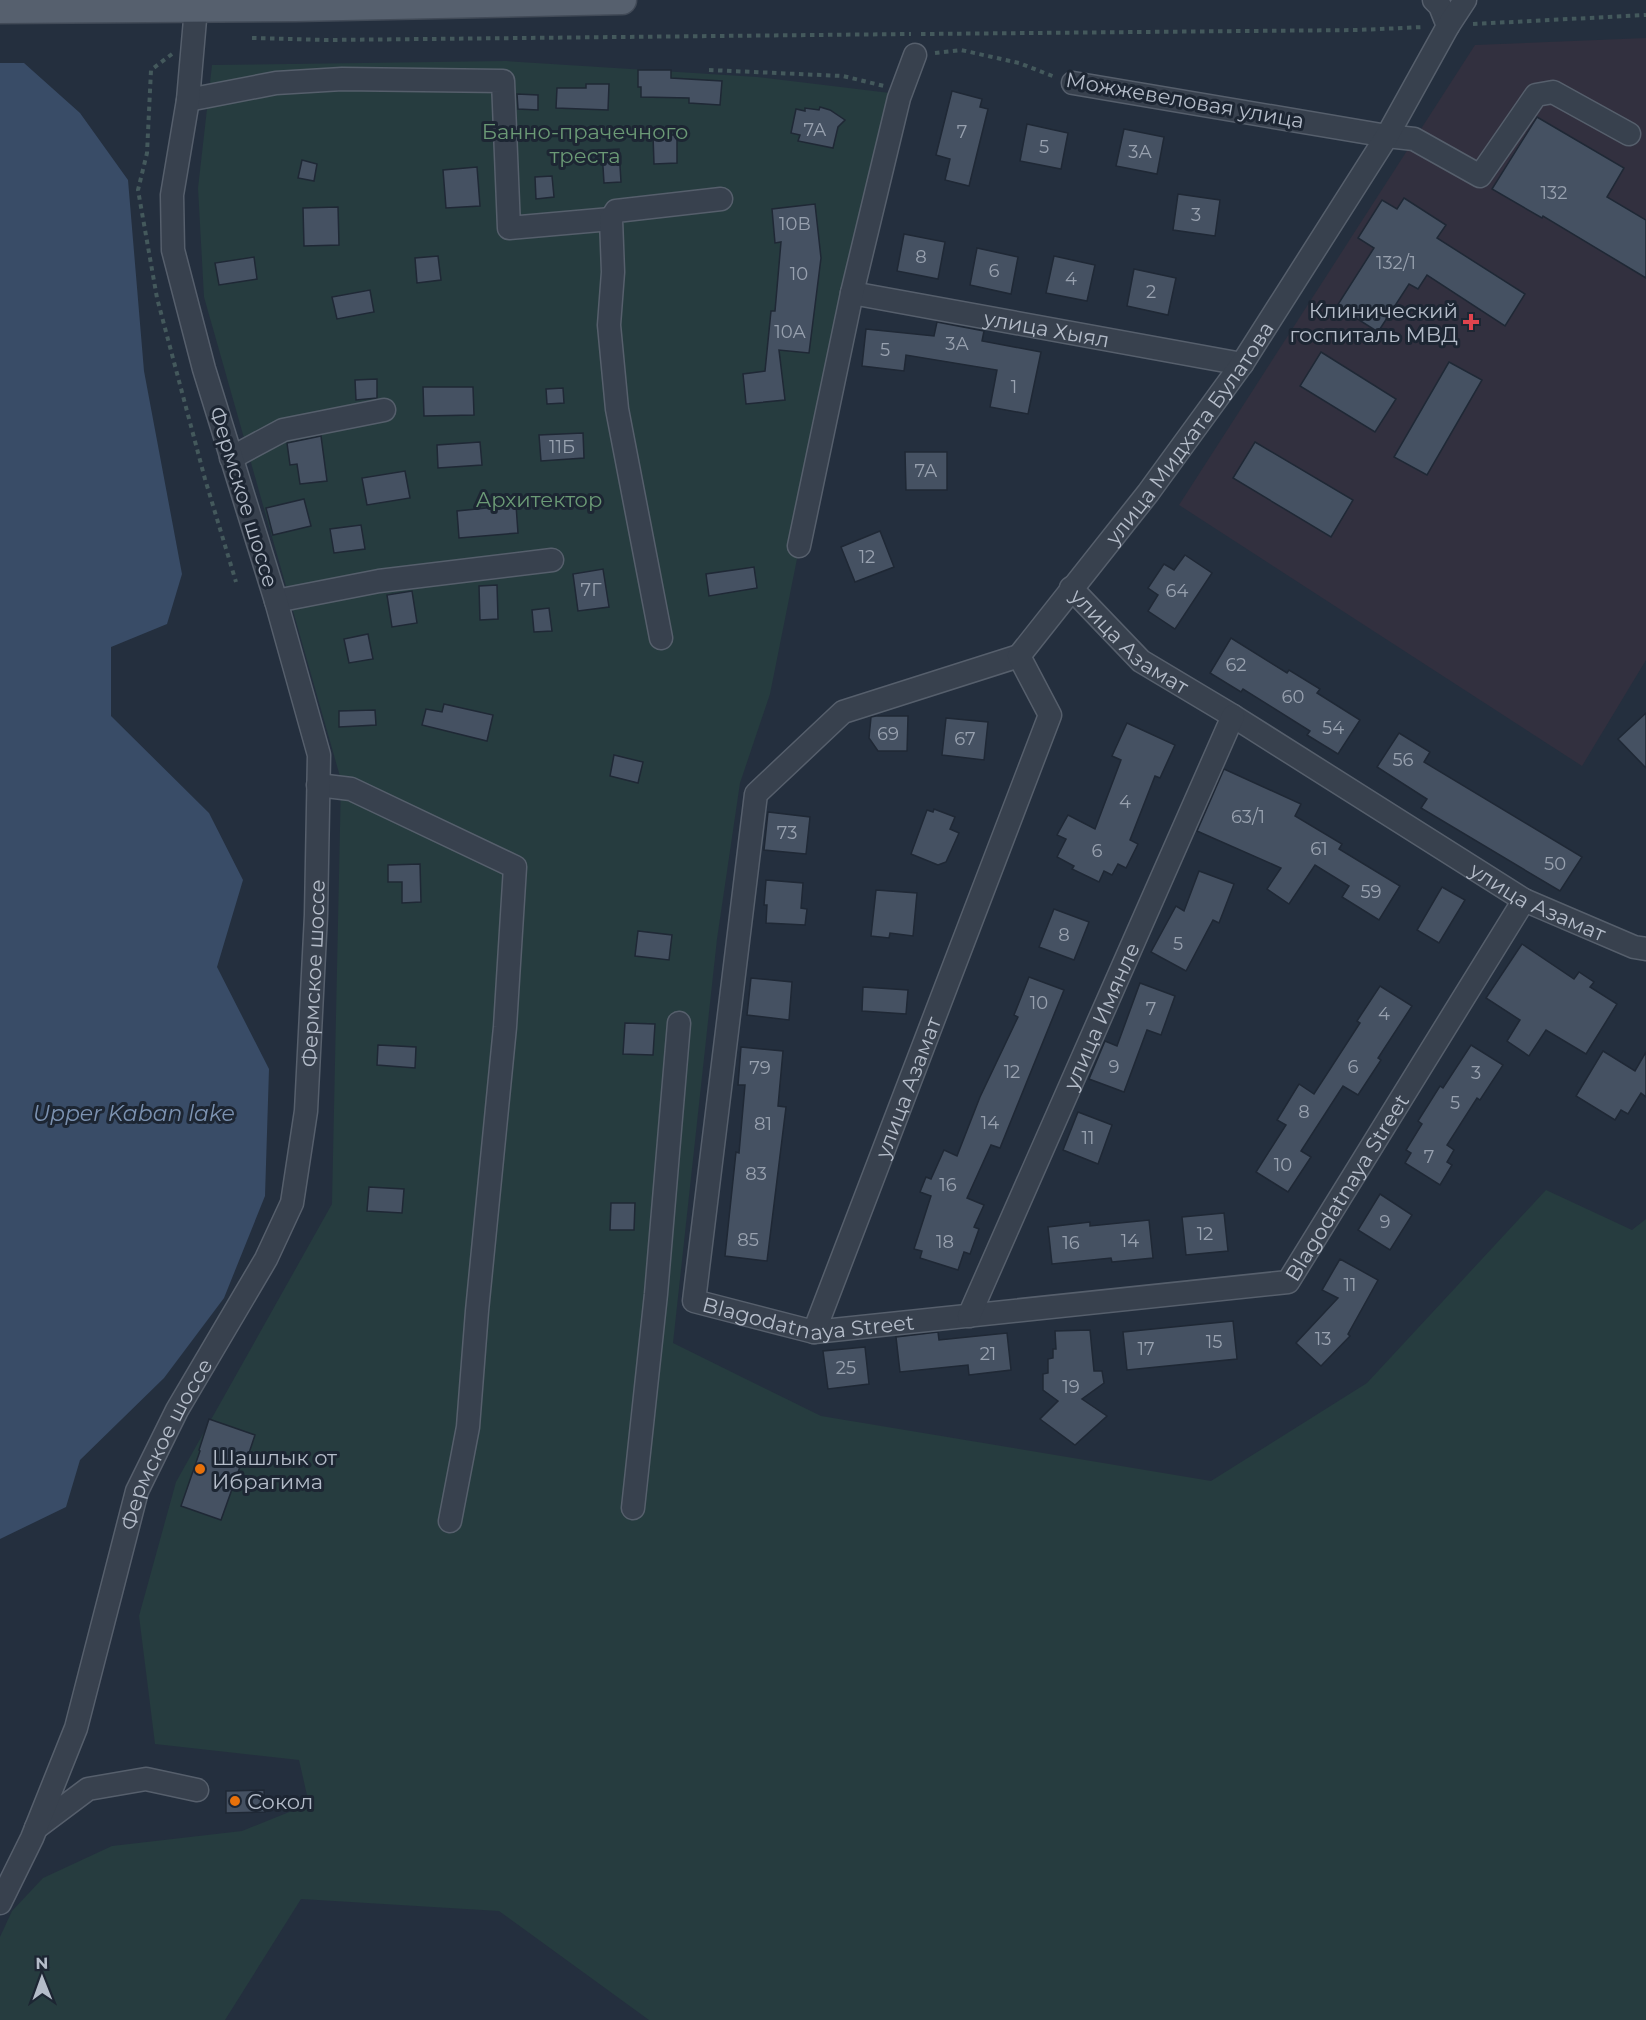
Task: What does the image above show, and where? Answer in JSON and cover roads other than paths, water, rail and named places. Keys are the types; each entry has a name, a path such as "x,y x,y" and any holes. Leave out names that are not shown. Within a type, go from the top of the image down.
{"main road":[{"path":"37,9 53,7 72,0"},
{"path":"349,0 378,5"},
{"path":"0,9 196,4 378,5 622,0"}],"street":[{"path":"1434,0 1440,6 1448,26"},
{"name":"улица Мидхата Булатова","path":"1071,588 1148,493 1242,363 1387,136 1448,26 1465,0"},
{"name":"Фермское шоссе","path":"0,1903 35,1829 76,1728 137,1491 177,1410 266,1259 292,1203 306,1111 316,915 319,755 276,601 204,369 173,250 172,195 188,100 196,4"},
{"path":"799,546 852,293 902,91 915,55"},
{"path":"188,100 298,81 342,79 502,81 509,228 610,219"},
{"name":"Можжевеловая улица","path":"1073,83 1414,139 1480,176 1536,95 1553,92 1629,134"},
{"path":"662,638 617,409 609,325 613,272 610,219 616,211 721,199"},
{"name":"улица Хыял","path":"852,293 1242,363"},
{"path":"231,458 283,430 384,410"},
{"path":"276,601 379,580 552,560"},
{"name":"улица Азамат","path":"814,1332 1050,715 1019,656 1071,588 1141,661 1233,716 1524,900 1634,947 1646,949"},
{"name":"Blagodatnaya Street","path":"1019,656 843,712 756,794 694,1301 814,1332 1288,1282 1524,900"},
{"name":"улица Имянле","path":"969,1316 1233,716"},
{"path":"318,784 351,789 515,867 505,1027 468,1427 450,1521"},
{"path":"633,1508 656,1294 679,1023"},
{"path":"656,1294 694,1301"},
{"path":"35,1829 88,1789 146,1779 197,1790"}],"water":[{"name":"Upper Kaban lake","path":"0,63 24,63 80,113 128,180 144,371 182,574 167,624 111,647 111,716 209,813 243,880 217,967 269,1069 265,1196 224,1298 164,1378 80,1460 66,1507 0,1539"}],"place":[{"name":"Клинический госпиталь МВД","path":"1471,322"},
{"name":"Шашлык от Ибрагима","path":"200,1469"},
{"name":"Сокол","path":"235,1801"}],"park label":[{"name":"Банно-прачечного треста","path":"585,143"},
{"name":"Архитектор","path":"539,499"}]}
